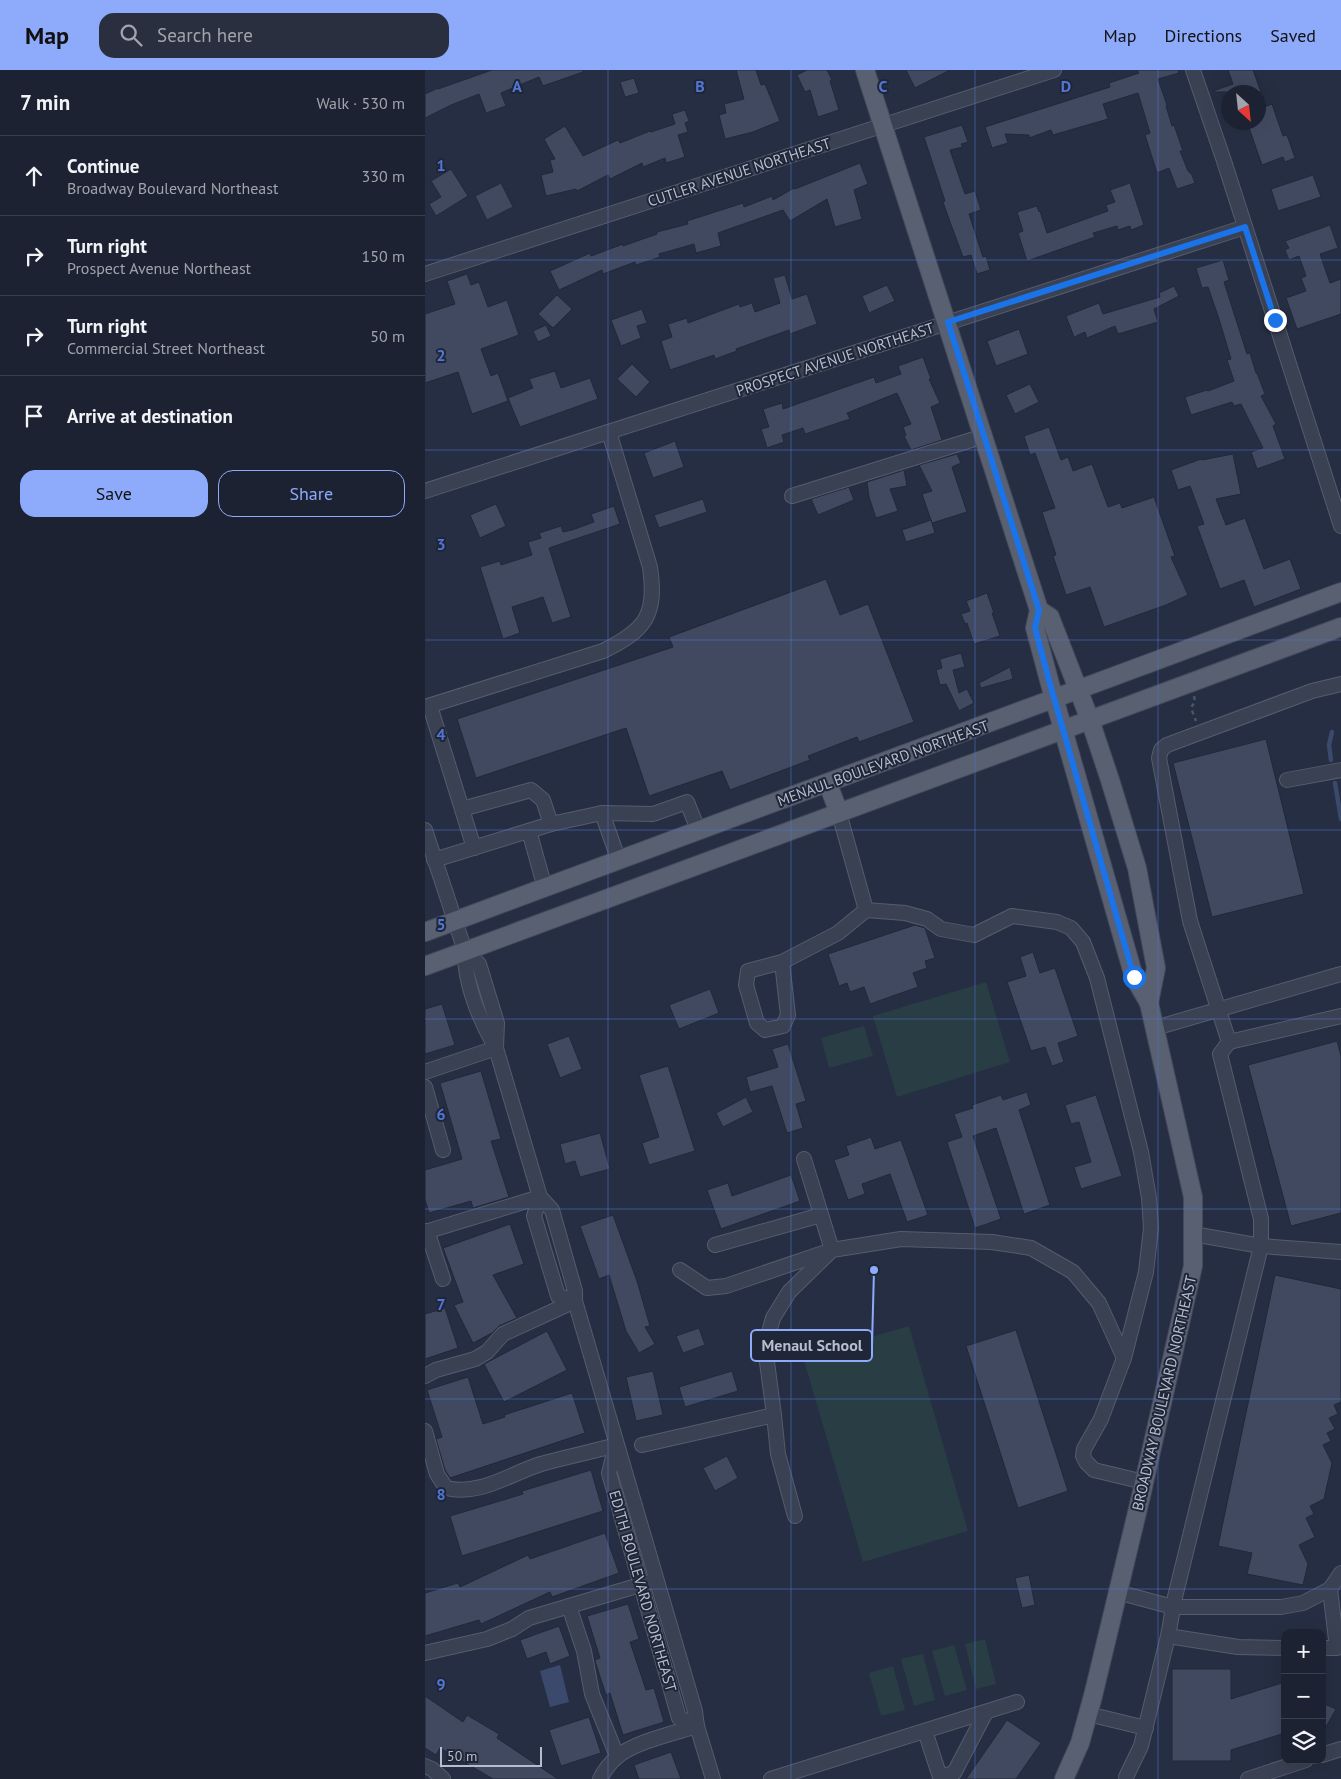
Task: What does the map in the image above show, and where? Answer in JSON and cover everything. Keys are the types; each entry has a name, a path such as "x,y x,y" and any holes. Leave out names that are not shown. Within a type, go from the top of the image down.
{"main road":[{"name":"BROADWAY BOULEVARD NORTHEAST","path":"865,70 948,322 1039,610 1035,628 1134,977 1149,1003 1193,1197 1193,1266 1144,1482 1088,1714 1080,1743 1064,1779"},
{"name":"MENAUL BOULEVARD NORTHEAST","path":"425,932 699,832 1341,592"},
{"name":"BROADWAY BOULEVARD NORTHEAST","path":"1039,610 1050,617 1090,720 1137,868 1156,968 1149,1003"},
{"name":"MENAUL BOULEVARD NORTHEAST","path":"425,966 1341,627"},
{"path":"828,784 839,813"}],"street":[{"name":"CUTLER AVENUE NORTHEAST","path":"425,274 1054,70"},
{"path":"1193,70 1341,526"},
{"name":"PROSPECT AVENUE NORTHEAST","path":"425,492 1245,227"},
{"path":"474,848 427,707 603,651 627,639 648,614 652,600 650,567 609,432"},
{"path":"792,496 984,436"},
{"path":"1229,1042 1190,921 1159,758 1161,750 1167,745 1312,691 1341,684"},
{"path":"1287,780 1341,770"},
{"path":"462,809 531,790 543,800 551,824"},
{"path":"434,860 551,824 602,813 653,814 687,802 699,832"},
{"path":"602,813 619,861"},
{"path":"839,813 866,910"},
{"name":"EDITH BOULEVARD NORTHEAST","path":"425,830 465,951 465,967 483,1027 496,1048 541,1197 552,1210 575,1291 575,1301 695,1711 697,1726 713,1779"},
{"path":"529,831 545,888"},
{"path":"782,962 788,1015 783,1026 765,1030 757,1023 745,985 748,971 782,962 837,933 866,910 905,913 927,919 941,929 974,935 1012,916 1057,922 1071,928 1083,942 1097,978 1141,1152 1149,1198 1151,1228 1146,1272 1124,1358 1101,1419 1084,1450 1083,1456 1094,1470 1144,1482"},
{"name":"EDITH BOULEVARD NORTHEAST","path":"465,951 479,964 497,1023 496,1048"},
{"path":"1155,1028 1341,974"},
{"path":"479,1014 493,1009"},
{"path":"1126,1777 1141,1746 1261,1246 1261,1220 1220,1054 1229,1042 1341,1016"},
{"path":"425,1072 496,1048"},
{"path":"425,1087 443,1150"},
{"path":"804,1159 832,1250"},
{"path":"443,1279 426,1231 541,1197"},
{"path":"541,1197 534,1216 558,1296 575,1301"},
{"path":"715,1245 821,1215"},
{"path":"1193,1234 1261,1246 1341,1252"},
{"path":"680,1270 707,1288 726,1286 832,1250 901,1239 992,1242 1031,1248 1073,1272 1099,1303 1124,1358"},
{"path":"795,1516 778,1454 765,1347 773,1318 789,1292 832,1250"},
{"path":"425,1376 436,1370 475,1359 487,1352 503,1334 575,1301"},
{"path":"642,1445 774,1415"},
{"path":"425,1431 437,1474 446,1488 459,1491 471,1490 503,1481 523,1470 616,1445"},
{"name":"EDITH BOULEVARD NORTHEAST","path":"616,1445 609,1473 679,1718 697,1726"},
{"path":"1117,1592 1173,1607 1281,1607 1303,1603 1331,1589 1341,1573"},
{"path":"425,1653 440,1648 487,1639 512,1629 529,1618 656,1580"},
{"path":"1326,1648 1337,1648 1331,1589"},
{"path":"569,1606 584,1650 592,1694 617,1756"},
{"path":"1167,1636 1238,1647 1281,1648"},
{"path":"771,1779 790,1776 1017,1702"},
{"path":"925,1731 940,1778 954,1773 985,1712"},
{"path":"1088,1714 1145,1728"},
{"path":"600,1779 617,1756 648,1741 697,1726"},
{"path":"1326,1754 1341,1749"},
{"path":"1248,1779 1294,1764"},
{"path":"425,1766 443,1779"}],"path":[{"path":"1193,695 1195,701 1191,708 1197,724"}],"shaded area":[{"path":"986,982 1010,1062 897,1097 873,1016"},
{"path":"864,1026 873,1056 829,1068 821,1038"},
{"path":"909,1326 968,1531 863,1562 803,1357"},
{"path":"985,1639 996,1684 976,1689 965,1644"},
{"path":"954,1645 967,1690 945,1696 932,1651"},
{"path":"923,1654 935,1700 914,1706 901,1659"},
{"path":"893,1666 905,1710 881,1716 869,1673"}],"water":[{"path":"560,1665 569,1702 550,1707 540,1671"}],"building":[{"path":"492,70 583,70 583,72 543,86 539,77 501,93 506,106 486,113 479,94 425,118 425,94"},
{"path":"736,70 756,70 761,85 765,84 780,121 753,132 725,139 719,115 726,113 724,104 744,99"},
{"path":"807,70 827,70 832,80 830,81 839,110 818,117 810,90 805,92 797,75"},
{"path":"906,70 950,70 915,88"},
{"path":"1137,70 1178,70 1179,73 1158,79 1172,126 1174,125 1183,151 1180,151 1195,183 1177,189 1169,168 1157,173 1145,135 1150,133 1138,93 1103,104 1108,119 1053,135 1051,130 1029,138 1029,135 1005,134 1008,143 992,148 985,127 1110,87 1109,83 1139,73"},
{"path":"1228,70 1253,70 1258,85 1230,85 1233,84"},
{"path":"634,78 639,93 625,97 620,82"},
{"path":"1221,88 1221,92 1213,91"},
{"path":"1272,104 1283,136 1287,135 1295,158 1285,162 1283,157 1262,165 1250,130 1266,130 1266,106"},
{"path":"685,110 689,121 685,123 688,132 678,135 685,157 666,163 665,158 643,167 642,163 610,179 608,175 577,191 576,189 546,196 541,175 553,172 550,160 555,159 544,139 565,126 583,156 618,140 620,143 650,131 675,124 672,114"},
{"path":"962,125 968,142 961,144 963,147 950,150 965,194 975,191 981,210 969,214 983,257 986,256 990,270 977,274 971,255 963,257 943,202 945,201 924,137"},
{"path":"860,163 868,184 854,190 862,219 835,227 827,199 790,221 783,210 718,233 721,246 696,253 694,244 659,254 660,257 636,265 635,262 603,274 602,270 559,290 550,271 590,253 591,256 623,244 623,246 657,234 657,232 688,224 687,221 743,203 744,207 772,196 773,200 794,188"},
{"path":"451,169 468,196 436,216 429,204 441,197 431,181"},
{"path":"1313,175 1321,197 1278,211 1271,189"},
{"path":"501,183 513,207 487,220 475,196"},
{"path":"1130,183 1144,225 1131,230 1130,226 1118,230 1117,226 1093,233 1095,237 1027,261 1018,233 1023,231 1017,212 1037,206 1047,233 1108,211 1106,205 1115,202 1110,190"},
{"path":"1330,225 1338,248 1320,254 1330,283 1341,279 1341,314 1297,329 1286,298 1306,291 1301,278 1306,276 1299,256 1289,260 1285,250 1289,248 1285,241"},
{"path":"1223,260 1229,280 1224,282 1247,354 1250,353 1265,394 1261,396 1276,424 1273,426 1285,459 1257,469 1251,452 1263,448 1241,404 1234,406 1232,402 1191,415 1185,397 1234,381 1227,360 1231,359 1219,319 1208,287 1202,288 1196,268"},
{"path":"467,274 471,285 479,282 488,307 507,300 519,335 481,349 491,376 498,373 508,401 472,414 458,372 425,383 425,314 455,304 447,281"},
{"path":"785,275 792,299 807,294 817,324 790,334 789,330 736,349 737,351 715,359 714,355 670,370 661,341 672,337 668,324 687,318 688,323 739,304 740,307 752,303 755,312 780,303 773,278"},
{"path":"887,285 895,301 869,313 862,296"},
{"path":"1174,286 1179,296 1154,309 1158,322 1118,334 1115,326 1087,338 1085,332 1074,337 1066,316 1099,303 1103,314 1160,297 1159,293"},
{"path":"557,295 572,309 553,328 538,314"},
{"path":"642,309 647,323 637,326 641,338 621,346 611,320"},
{"path":"546,325 551,336 538,342 533,331"},
{"path":"1019,329 1028,354 996,366 987,341"},
{"path":"923,357 931,379 929,379 940,403 931,407 942,440 911,450 904,436 906,435 903,427 911,424 897,393 847,413 850,419 805,434 803,428 782,435 784,442 767,448 761,429 769,427 763,409 782,403 783,409 874,377 876,383 901,374 898,366"},
{"path":"632,364 650,382 636,397 617,379"},
{"path":"555,371 561,388 590,378 598,399 520,427 508,398 533,388 529,379"},
{"path":"1030,384 1039,402 1015,414 1006,395"},
{"path":"1049,427 1061,460 1068,457 1073,471 1092,464 1108,507 1120,503 1122,508 1154,497 1175,556 1171,557 1188,595 1166,605 1104,627 1090,587 1066,595 1053,556 1056,555 1042,512 1055,508 1035,453 1030,455 1024,436"},
{"path":"675,441 684,467 653,478 644,453"},
{"path":"957,454 961,463 952,467 967,512 932,523 922,494 932,491 919,465"},
{"path":"1233,454 1241,494 1216,499 1226,525 1245,518 1264,569 1290,559 1301,589 1254,607 1244,580 1220,589 1197,526 1204,524 1190,486 1178,490 1171,470 1201,459"},
{"path":"904,470 907,486 890,489 898,511 876,518 869,497 867,482"},
{"path":"849,487 854,500 818,515 811,499"},
{"path":"703,499 707,512 659,528 654,515"},
{"path":"496,504 506,526 480,538 470,515"},
{"path":"614,506 620,524 549,548 571,617 552,623 543,597 512,607 520,633 503,639 480,567 500,561 501,565 532,555 528,542 541,538 539,533 561,526 563,532 572,530 594,522 591,514"},
{"path":"931,520 935,533 906,542 902,530"},
{"path":"826,579 840,615 868,604 914,722 859,742 857,737 808,756 810,760 730,790 722,771 649,796 626,728 476,778 457,719 673,647 669,637"},
{"path":"987,593 1000,636 974,644 967,623 965,624 961,614 970,611 966,601"},
{"path":"961,653 965,667 953,670 959,693 967,689 974,703 959,711 946,684 940,685 936,670 942,668 940,659"},
{"path":"1010,667 1013,679 981,688 979,683"},
{"path":"1266,739 1304,894 1212,917 1173,763"},
{"path":"915,925 925,928 935,958 925,961 927,968 913,973 918,987 870,1004 864,987 850,992 847,983 839,986 828,954"},
{"path":"1033,952 1040,973 1055,968 1078,1036 1058,1043 1064,1062 1052,1066 1045,1047 1031,1051 1007,982 1026,976 1020,957"},
{"path":"710,989 719,1013 679,1029 669,1005"},
{"path":"442,1004 455,1045 425,1054 425,1009"},
{"path":"569,1036 582,1069 560,1078 547,1044"},
{"path":"1337,1041 1341,1056 1341,1213 1291,1226 1248,1065"},
{"path":"788,1044 806,1101 796,1104 803,1128 787,1133 772,1086 750,1092 746,1077 778,1067 772,1049"},
{"path":"668,1066 695,1151 649,1165 642,1143 659,1137 639,1075"},
{"path":"481,1071 501,1139 491,1141 509,1197 473,1208 471,1201 429,1213 425,1199 425,1170 462,1159 440,1083"},
{"path":"1027,1092 1031,1105 1019,1110 1050,1205 1024,1214 996,1128 973,1136 1001,1219 975,1228 947,1142 962,1137 954,1114 973,1108 972,1105 1001,1095 1003,1100"},
{"path":"1096,1095 1122,1176 1081,1189 1074,1167 1091,1162 1079,1122 1071,1124 1065,1105"},
{"path":"746,1097 753,1112 723,1127 716,1113"},
{"path":"600,1133 610,1169 580,1177 575,1161 565,1164 560,1144"},
{"path":"871,1137 875,1149 901,1140 928,1215 907,1222 890,1174 862,1184 865,1194 848,1200 834,1160 849,1155 846,1146"},
{"path":"791,1175 800,1201 721,1229 707,1190 728,1183 732,1196"},
{"path":"613,1215 637,1281 650,1326 645,1327 655,1344 639,1353 626,1331 609,1275 599,1279 580,1226"},
{"path":"510,1224 524,1264 493,1275 517,1318 499,1326 492,1333 473,1343 454,1305 463,1302 443,1248"},
{"path":"1275,1275 1341,1289 1341,1402 1334,1405 1338,1414 1329,1418 1335,1429 1327,1433 1331,1441 1323,1445 1332,1463 1324,1499 1310,1506 1314,1514 1306,1518 1315,1537 1299,1545 1308,1564 1303,1585 1247,1574 1252,1553 1218,1546"},
{"path":"445,1308 458,1348 425,1359 425,1314"},
{"path":"699,1328 705,1345 683,1353 676,1336"},
{"path":"1016,1330 1068,1491 1018,1508 966,1346"},
{"path":"547,1331 567,1370 504,1402 484,1364"},
{"path":"653,1371 663,1415 636,1421 626,1377"},
{"path":"732,1371 738,1391 685,1407 679,1387"},
{"path":"468,1377 483,1424 505,1417 504,1415 572,1393 585,1433 450,1478 445,1470 436,1439 442,1437 427,1390"},
{"path":"727,1456 738,1478 715,1491 703,1468"},
{"path":"591,1470 603,1511 462,1556 450,1516 523,1494 522,1491"},
{"path":"605,1533 619,1573 552,1597 550,1592 481,1624 479,1620 425,1636 425,1593 458,1583 460,1587 528,1555 530,1559"},
{"path":"1029,1575 1035,1605 1022,1608 1015,1578"},
{"path":"628,1604 639,1639 630,1642 646,1690 654,1688 664,1722 623,1735 610,1693 606,1695 595,1661 600,1658 587,1616"},
{"path":"559,1626 570,1656 550,1664 546,1652 527,1659 520,1640"},
{"path":"1172,1669 1231,1669 1231,1699 1281,1683 1281,1734 1231,1750 1231,1761 1172,1761"},
{"path":"425,1696 463,1722 467,1715 499,1734 497,1738 558,1779 493,1779 440,1748 436,1755 425,1748"},
{"path":"1326,1705 1336,1709 1326,1727"},
{"path":"589,1717 601,1753 561,1766 549,1730"},
{"path":"1007,1720 1041,1743 1016,1779 966,1779"},
{"path":"671,1752 681,1779 639,1779 634,1765"}],"waterway":[{"path":"1331,760 1329,745 1332,732"},
{"path":"1335,783 1341,819"}],"place":[{"name":"Menaul School","path":"874,1270"}],"route":[{"path":"1134,977 1035,628 1039,610 948,322 1245,227 1275,320"}]}
